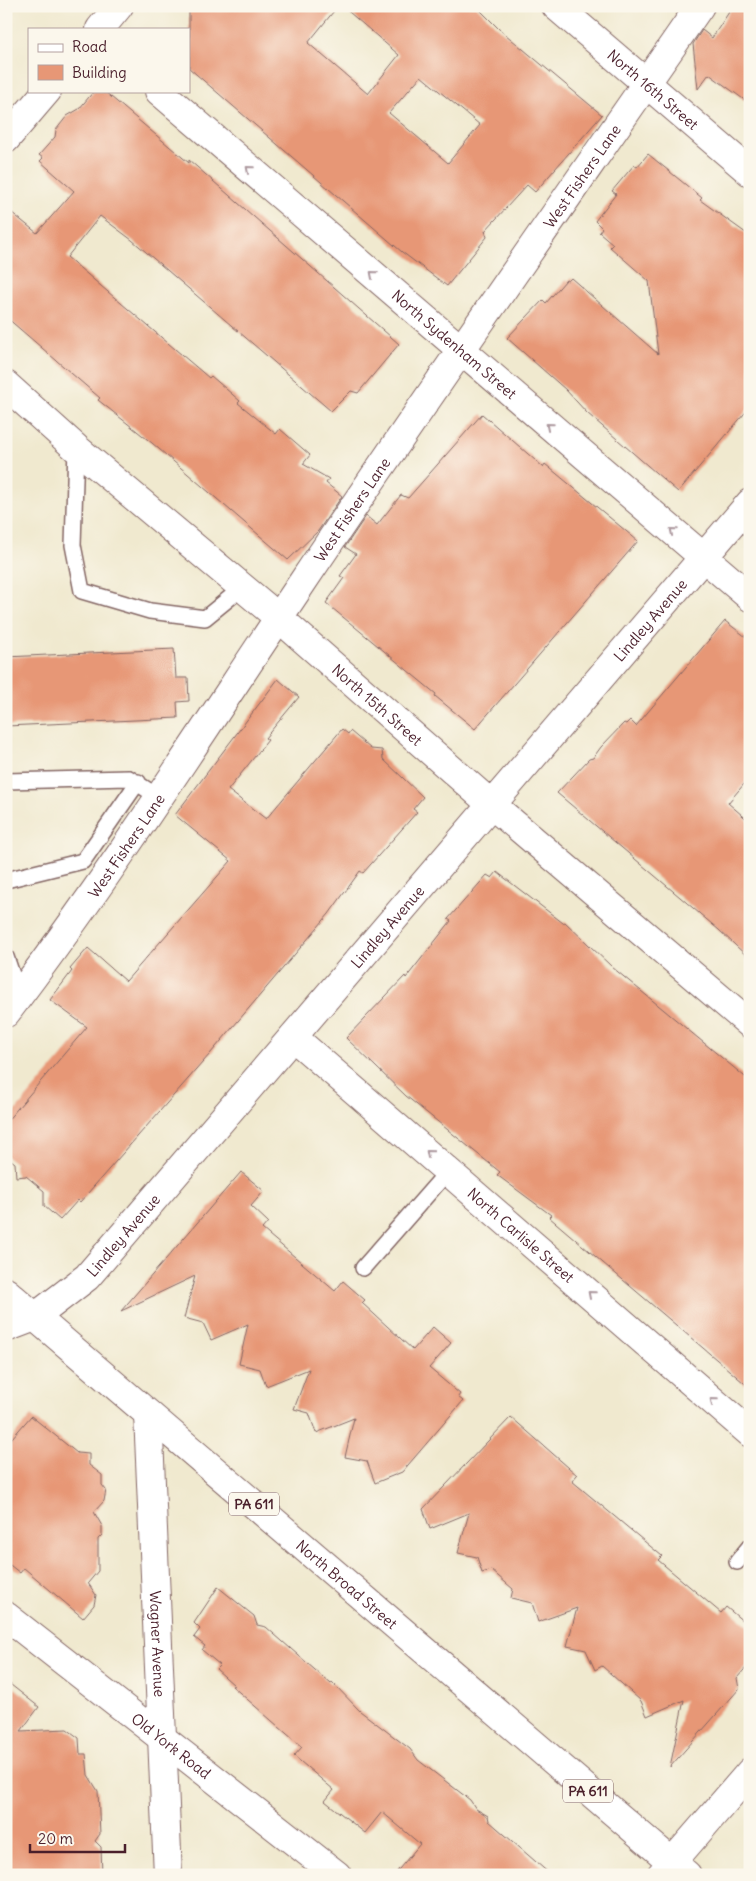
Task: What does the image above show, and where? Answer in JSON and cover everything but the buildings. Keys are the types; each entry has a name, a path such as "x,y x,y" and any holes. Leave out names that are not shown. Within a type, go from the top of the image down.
{"street":[{"path":"101,28 119,6"},
{"name":"North 16th Street","path":"556,6 750,172"},
{"name":"West Fishers Lane","path":"13,1004 160,798 279,618 700,6"},
{"path":"6,139 46,92"},
{"name":"North Sydenham Street","path":"160,92 750,597"},
{"name":"North 15th Street","path":"6,385 76,448 243,587 492,805 750,1024"},
{"name":"Lindley Avenue","path":"6,1328 35,1317 87,1277 750,503"},
{"name":"North Carlisle Street","path":"293,1037 449,1170 750,1433"},
{"name":"North Broad Street","path":"6,1292 673,1870"},
{"name":"Wagner Avenue","path":"148,1414 168,1875"},
{"name":"Old York Road","path":"6,1616 336,1875"},
{"path":"673,1870 750,1772"}],"lane":[{"path":"76,448 73,545 82,591 150,611 205,618 243,587"},
{"path":"6,781 129,778 138,782 160,798"},
{"path":"6,880 84,861 138,782"},
{"path":"6,957 13,1004"},
{"path":"363,1268 449,1170"},
{"path":"737,1562 750,1546"}]}
